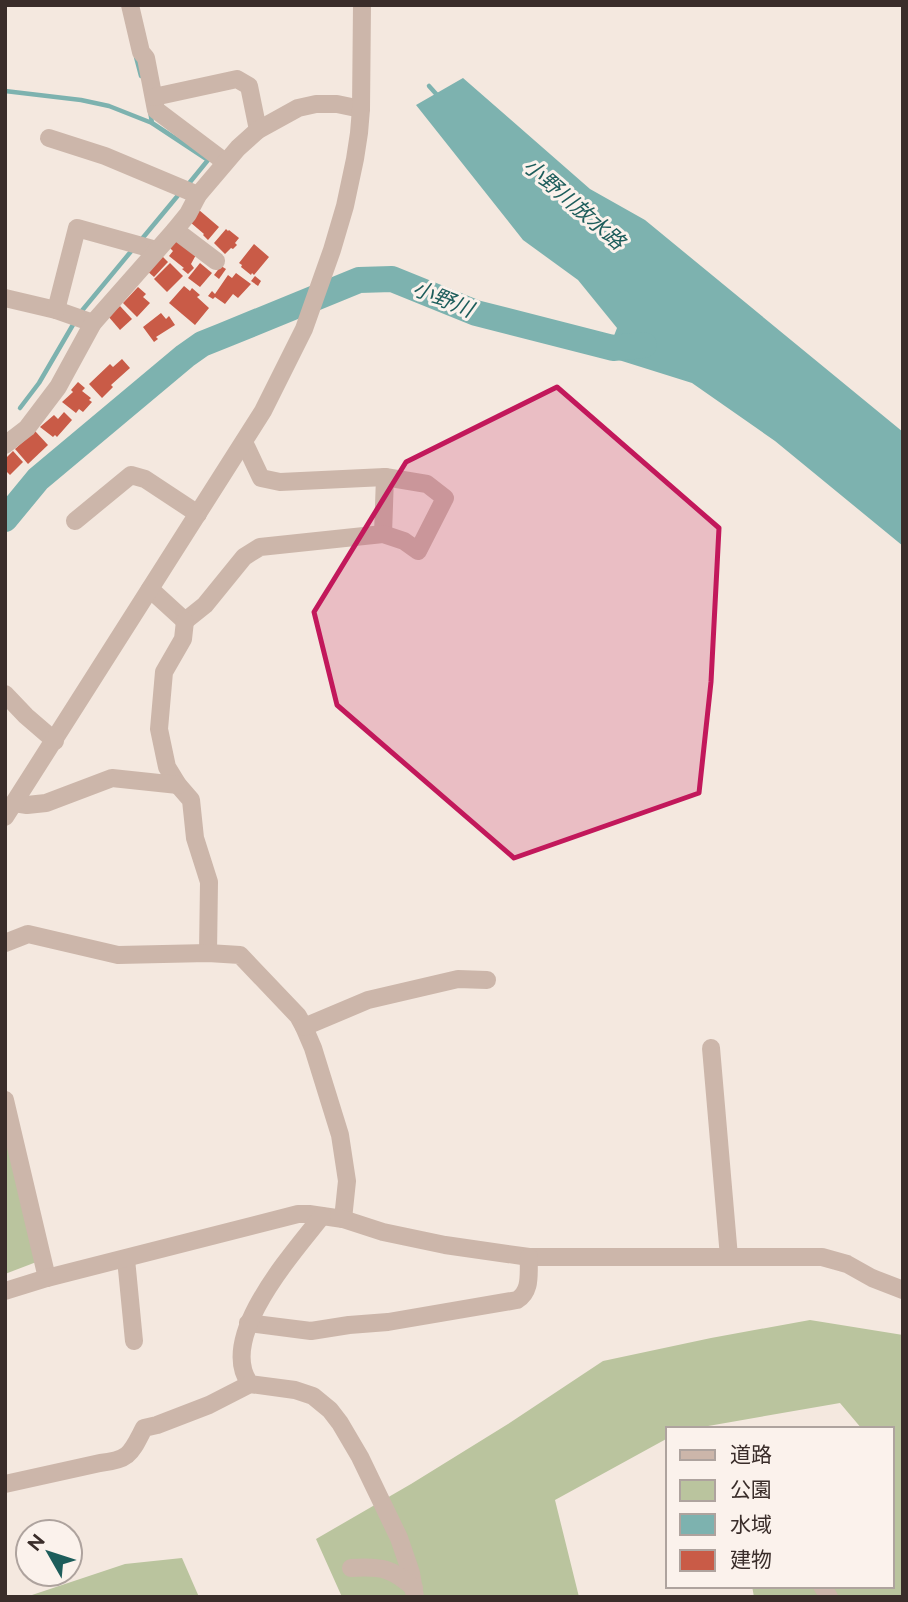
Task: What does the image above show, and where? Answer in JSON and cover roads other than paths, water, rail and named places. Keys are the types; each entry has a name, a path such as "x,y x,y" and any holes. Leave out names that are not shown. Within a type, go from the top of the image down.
{"street":[{"path":"130,5 141,52 146,58 156,110 225,162"},
{"path":"10,810 263,411 304,329 345,206 359,133 362,5"},
{"path":"154,97 237,79 249,86 258,130"},
{"path":"5,445 27,428 58,387 82,319 175,230 198,195 238,148 258,130 298,108 316,104 337,104 361,109"},
{"path":"49,138 105,156 198,195"},
{"path":"56,310 77,228 156,250"},
{"path":"175,230 216,261"},
{"path":"5,298 82,319"},
{"path":"208,953 209,882 195,838 191,800 167,767 159,729 164,671 183,639 186,621 205,605 244,556 260,547 383,534 404,541 418,551 445,498 428,484 385,477 280,482 261,478 244,442"},
{"path":"75,521 131,475 145,479 198,514"},
{"path":"383,534 385,477"},
{"path":"150,589 186,621"},
{"path":"5,694 55,741"},
{"path":"10,810 46,803 112,779 178,785"},
{"path":"5,943 28,934 118,955 240,955 298,1016 313,1048 340,1136 347,1181 343,1219"},
{"path":"304,1027 368,1000 458,979 487,980"},
{"path":"711,1048 729,1258"},
{"path":"5,1100 47,1278"},
{"path":"5,1291 298,1214 343,1219 383,1232 445,1245 529,1257 822,1257 847,1264 872,1278 903,1290"},
{"path":"250,1384 244,1377 241,1354 248,1323 270,1285 322,1216"},
{"path":"248,1323 311,1331 388,1322 517,1300 527,1290 529,1257"},
{"path":"126,1259 134,1341"},
{"path":"5,1484 126,1457 135,1447 144,1428 209,1405 250,1384 295,1390 313,1396 330,1409 340,1423 360,1457 399,1538 411,1573 414,1592"},
{"path":"351,1568 373,1567 388,1570 400,1576 414,1592"}],"water":[{"path":"463,78 590,189 645,220 903,432 903,546 775,441 692,383 606,356 617,328 578,280 523,240 416,105"}],"waterway":[{"path":"136,57 141,76"},
{"name":"小野川放水路","path":"429,86 438,96"},
{"path":"5,91 109,106 152,123"},
{"path":"150,111 152,123 208,160 186,187"},
{"path":"141,240 180,193"},
{"path":"80,313 133,249"},
{"name":"小野川","path":"5,519 38,479 202,344 359,280 392,279 476,313 613,348 644,345"},
{"path":"20,408 39,383 74,323"}]}
